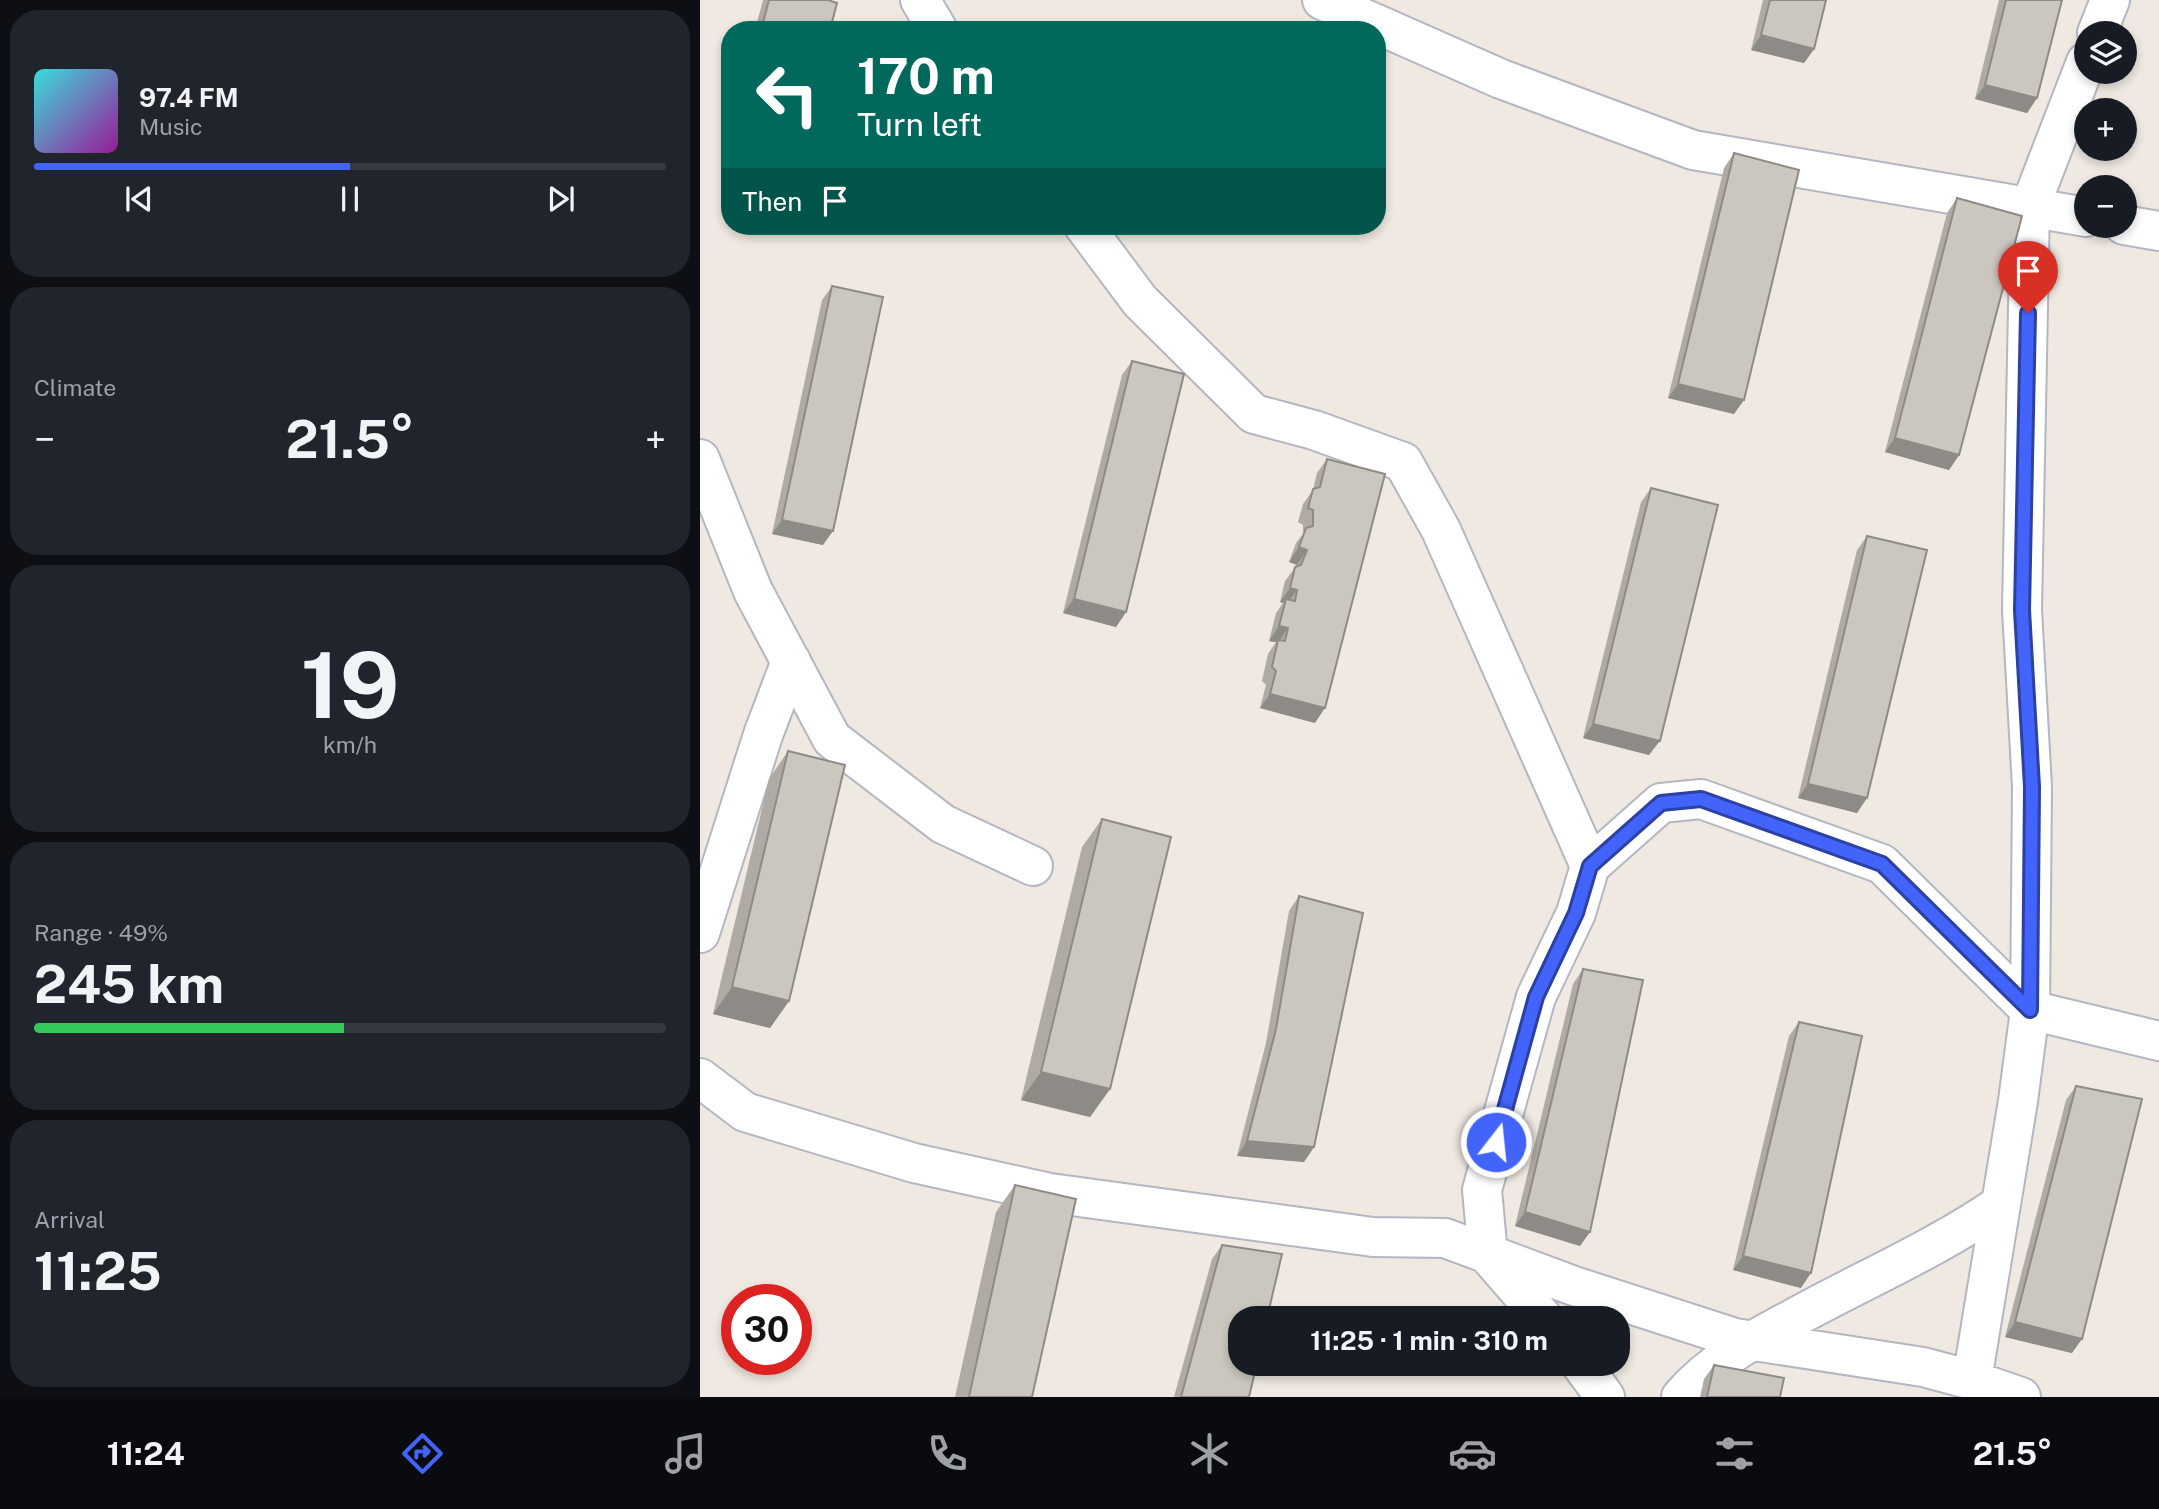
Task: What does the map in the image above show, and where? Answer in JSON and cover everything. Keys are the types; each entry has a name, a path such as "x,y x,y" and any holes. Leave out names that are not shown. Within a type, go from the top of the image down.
{"street":[{"path":"920,0 933,21"},
{"path":"1322,0 1370,21"},
{"path":"2102,21 2110,0"},
{"path":"1386,28 1501,79 1693,150 2074,215"},
{"path":"1972,1380 2030,1010 2032,787 2022,610 2030,207 2078,84"},
{"path":"2137,227 2159,231"},
{"path":"1091,235 1140,301 1254,414 1314,430 1403,462 1441,530 1590,866"},
{"path":"700,459 753,591 832,738 943,824 1033,866"},
{"path":"700,933 762,735 791,661"},
{"path":"1533,1306 1488,1255 1482,1190 1536,997 1576,913 1590,866 1661,803 1701,799 1882,864 2030,1010 2159,1041"},
{"path":"700,1078 745,1112 914,1163 1050,1193 1373,1237 1445,1238 1574,1286 1735,1338 1923,1367 2021,1397"},
{"path":"1681,1397 1696,1380 1752,1341 1854,1285 1959,1233 2001,1205"},
{"path":"1590,1376 1605,1397"}],"building":[{"path":"769,0 828,0 837,3 832,21 763,21"},
{"path":"1770,0 1826,0 1814,49 1761,35"},
{"path":"2006,0 2062,0 2037,98 1985,85"},
{"path":"1734,153 1799,170 1744,400 1678,384"},
{"path":"1957,198 2022,216 1959,455 1895,438"},
{"path":"832,286 883,297 833,531 782,520"},
{"path":"1132,361 1184,374 1126,612 1074,599"},
{"path":"1327,459 1385,474 1325,708 1270,694 1276,671 1272,667 1278,640 1285,641 1288,628 1279,626 1286,599 1295,601 1297,590 1290,588 1295,567 1301,565 1307,550 1299,547 1306,528 1313,526 1313,510 1308,508 1313,489 1320,487"},
{"path":"1651,488 1718,505 1660,741 1593,724"},
{"path":"1867,536 1927,550 1867,798 1808,784"},
{"path":"788,751 845,765 789,1001 732,987"},
{"path":"1102,819 1171,837 1110,1089 1041,1072"},
{"path":"1299,896 1363,913 1314,1147 1247,1141 1276,1029"},
{"path":"1583,969 1643,980 1590,1232 1525,1212"},
{"path":"1799,1022 1862,1036 1811,1273 1743,1256"},
{"path":"2076,1086 2142,1099 2082,1339 2015,1322"},
{"path":"1015,1185 1076,1199 1032,1397 969,1397"},
{"path":"1222,1245 1282,1254 1270,1306 1228,1306 1228,1376 1254,1376 1249,1397 1181,1397"},
{"path":"1714,1365 1784,1378 1780,1397 1707,1397"}],"route":[{"path":"1496,1142 1536,997 1576,913 1590,866 1661,803 1701,799 1882,864 2030,1010 2032,787 2022,610 2028,313"}]}
